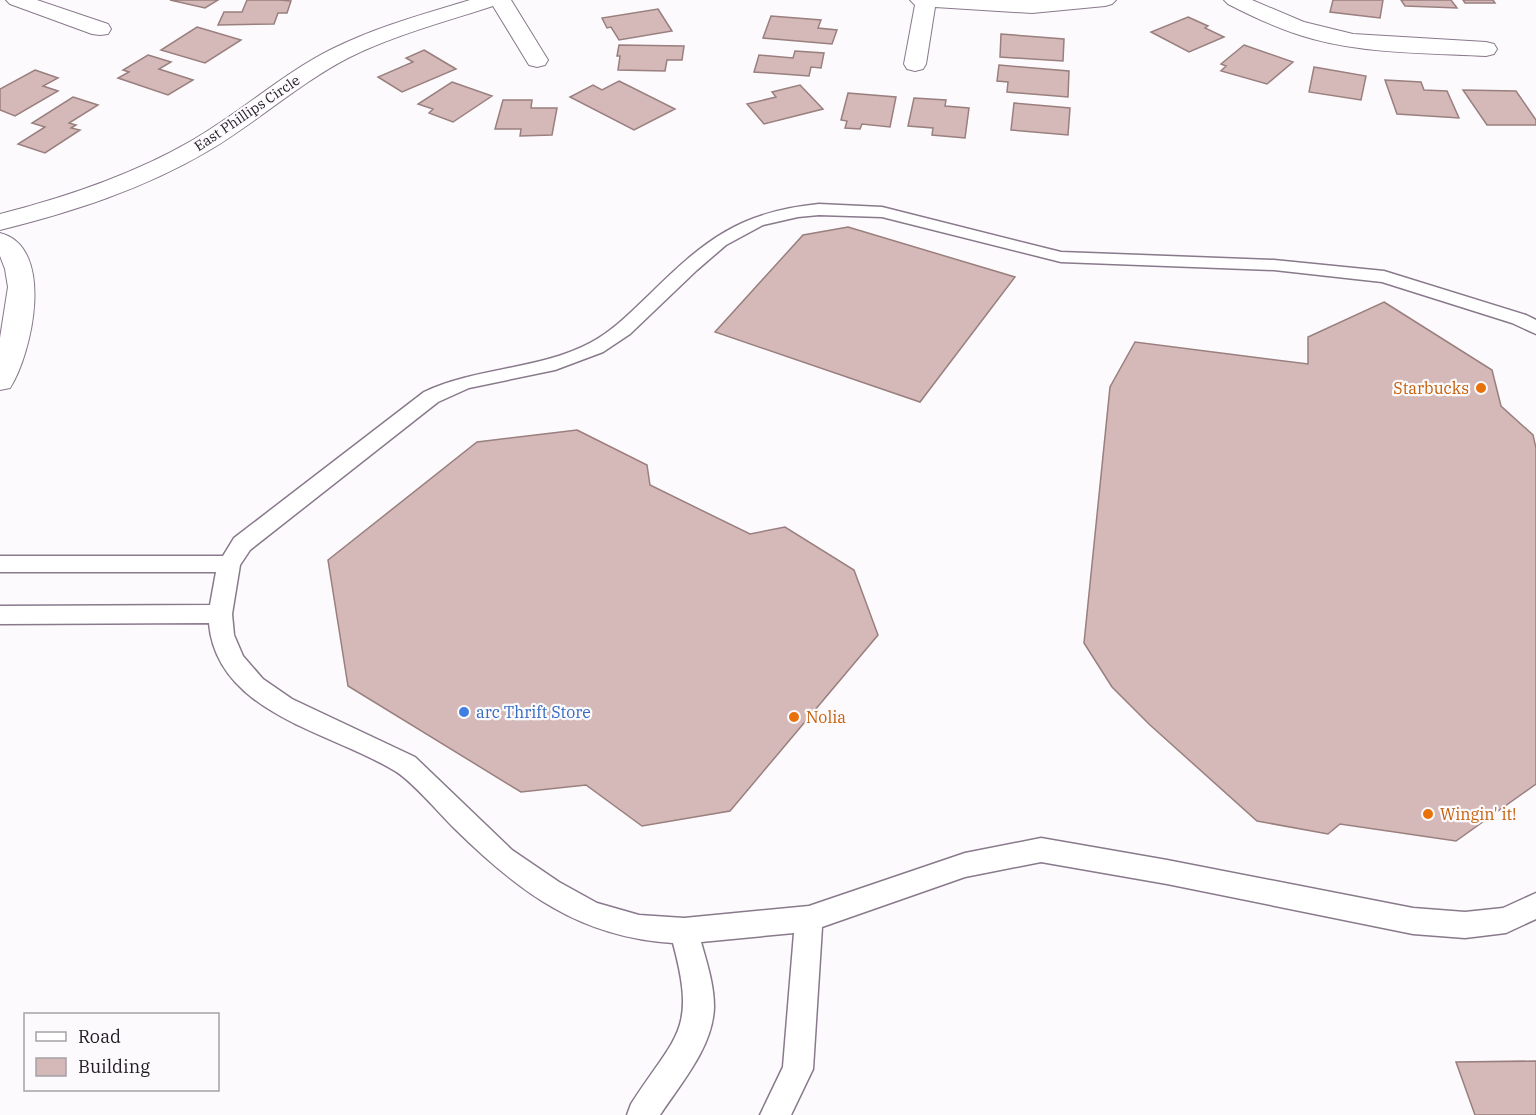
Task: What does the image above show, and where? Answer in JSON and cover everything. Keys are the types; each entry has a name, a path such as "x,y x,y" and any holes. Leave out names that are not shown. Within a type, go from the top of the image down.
{"street":[{"path":"16,0 100,29"},
{"name":"East Phillips Circle","path":"0,222 60,206 147,174 201,145 314,68 342,52 385,34 492,0"},
{"path":"500,0 537,60"},
{"path":"921,0 1032,7 1105,0"},
{"path":"915,64 926,0"},
{"path":"1235,0 1295,26 1333,37 1383,44 1486,49"},
{"path":"0,241 11,248 20,276 20,315 0,381"}],"lane":[{"path":"1536,328 1519,320 1384,277 1274,265 1094,261 1061,257 882,212 854,208 800,211 742,227 721,240 700,256 615,337 595,350 570,359 462,383 430,397 242,544 229,564 220,614 222,635 233,660 254,686 283,706 406,764 502,858 549,891 591,914 639,928 684,931 809,919 965,865 1041,850 1167,872 1413,921 1465,926 1506,920 1536,905"},
{"path":"0,564 229,564"},
{"path":"0,615 220,614"},
{"path":"775,1115 798,1069 809,919"},
{"path":"642,1115 693,1037 699,1010 684,931"}],"building":[{"path":"170,0 218,0 205,8"},
{"path":"247,0 291,1 287,13 278,13 274,24 218,25 224,12 242,12"},
{"path":"1333,0 1383,0 1380,18 1330,12"},
{"path":"1401,0 1451,0 1457,8 1405,6"},
{"path":"1463,0 1493,0 1495,3 1465,3"},
{"path":"658,9 672,31 619,40 611,27 607,28 602,18"},
{"path":"771,16 821,20 818,28 837,30 832,44 763,38"},
{"path":"1188,17 1208,26 1205,28 1224,37 1189,52 1151,32"},
{"path":"197,27 241,40 205,63 161,50"},
{"path":"1001,34 1064,39 1063,61 1000,57"},
{"path":"619,45 684,46 682,60 667,60 665,71 618,70"},
{"path":"1244,45 1293,62 1267,84 1221,71 1226,66 1221,64"},
{"path":"424,50 456,69 402,92 378,77 413,62 406,58"},
{"path":"795,51 824,53 821,68 811,67 809,76 754,72 759,55 793,58"},
{"path":"148,55 171,62 159,69 193,80 168,95 118,78 129,72 123,70"},
{"path":"999,65 1069,71 1068,97 1007,92 1008,82 997,81"},
{"path":"1314,67 1366,76 1361,100 1309,92"},
{"path":"35,70 58,78 43,86 58,91 15,116 0,110 0,89"},
{"path":"1385,80 1421,82 1424,90 1447,91 1459,118 1397,114"},
{"path":"619,81 675,109 634,130 570,97 593,85 602,90"},
{"path":"452,82 492,96 453,122 429,113 433,109 418,104"},
{"path":"800,85 823,109 764,124 747,104 776,97 772,92"},
{"path":"1463,90 1516,91 1536,120 1536,125 1487,125"},
{"path":"848,93 896,97 890,127 862,124 860,129 845,128 847,121 841,120"},
{"path":"73,97 98,105 69,123 76,125 71,128 80,130 45,153 18,144 45,127 32,123"},
{"path":"914,98 946,100 945,106 969,108 965,138 932,135 933,128 908,126"},
{"path":"503,100 532,100 531,108 557,108 552,135 520,136 521,129 495,129"},
{"path":"1014,103 1070,108 1068,135 1011,130"},
{"path":"848,227 1015,277 920,402 715,332 803,235"},
{"path":"1384,302 1492,370 1501,406 1533,435 1536,448 1536,784 1456,841 1340,824 1328,834 1257,821 1150,725 1112,687 1084,643 1110,387 1135,342 1308,364 1308,337"},
{"path":"577,430 647,465 650,485 750,534 785,527 854,570 878,635 730,811 642,826 586,785 521,792 348,686 328,560 477,442"},
{"path":"1536,1061 1536,1115 1475,1115 1456,1062"}],"place":[{"name":"Starbucks","path":"1481,388"},
{"name":"arc Thrift Store","path":"464,712"},
{"name":"Nolia","path":"794,717"},
{"name":"Wingin' it!","path":"1428,814"}]}
